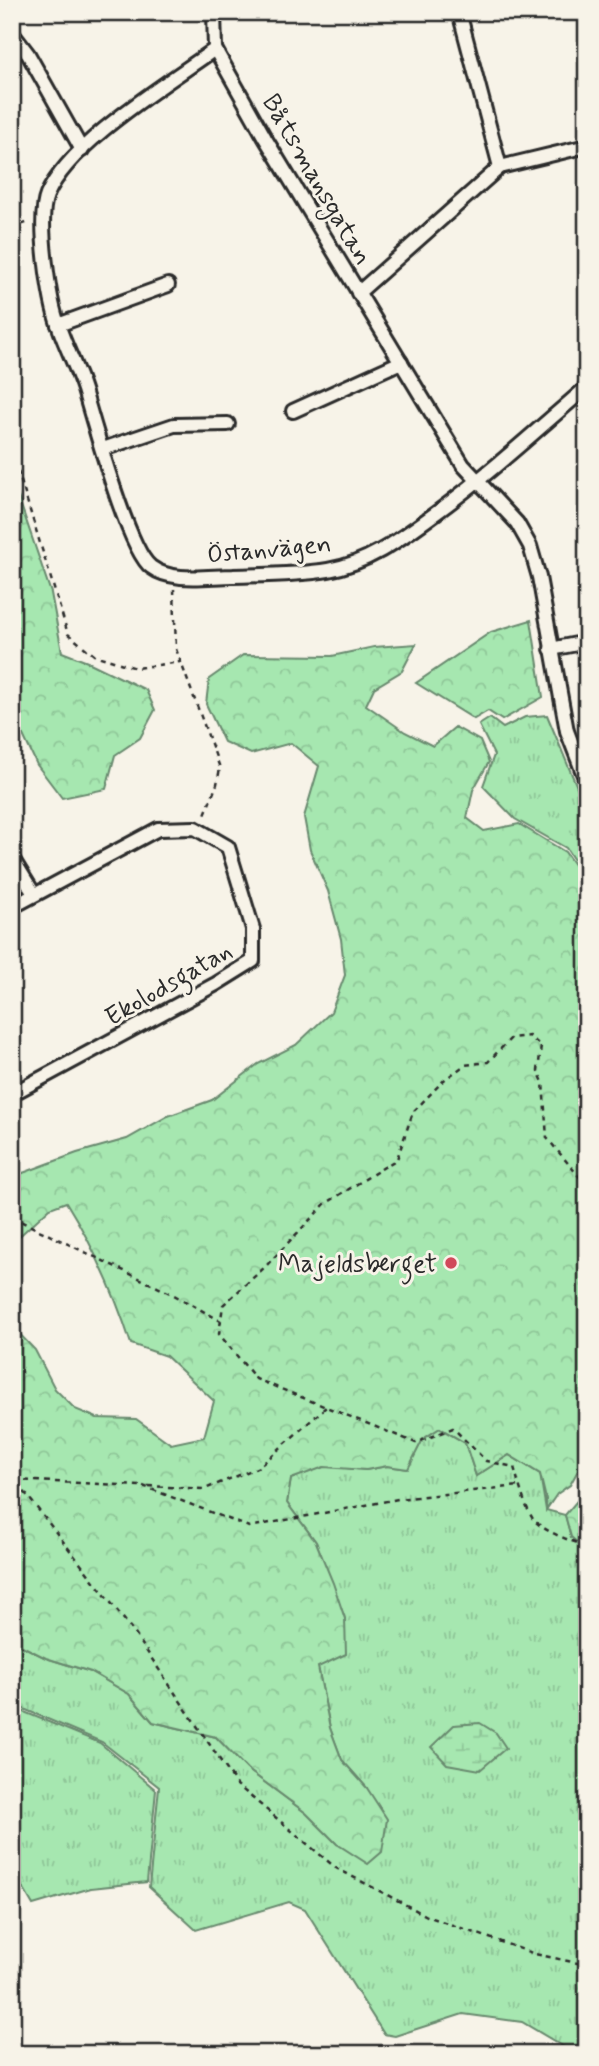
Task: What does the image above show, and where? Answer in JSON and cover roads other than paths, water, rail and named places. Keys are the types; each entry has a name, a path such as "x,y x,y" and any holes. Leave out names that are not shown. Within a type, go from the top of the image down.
{"street":[{"name":"Båtsmansgatan","path":"214,12 215,48 265,138 463,465 517,523 530,546 539,577 567,731 587,783"},
{"path":"459,12 500,167"},
{"path":"12,33 28,54 82,150"},
{"name":"Östanvägen","path":"215,48 115,121 82,150 60,172 46,196 42,218 58,325 80,377 136,546 149,566 173,576 249,575 329,570 369,556 392,545 478,482 587,387"},
{"path":"358,293 462,204 500,167 587,146"},
{"path":"58,325 168,285"},
{"path":"293,411 401,362"},
{"path":"103,449 174,425 228,424"},
{"path":"551,649 587,642"},
{"name":"Ekolodsgatan","path":"12,1094 216,984 253,961 253,929 228,847 198,829 158,829 34,894"},
{"path":"12,858 34,894 12,907"}],"place":[{"name":"Majeldsberget","path":"451,1263"}]}
